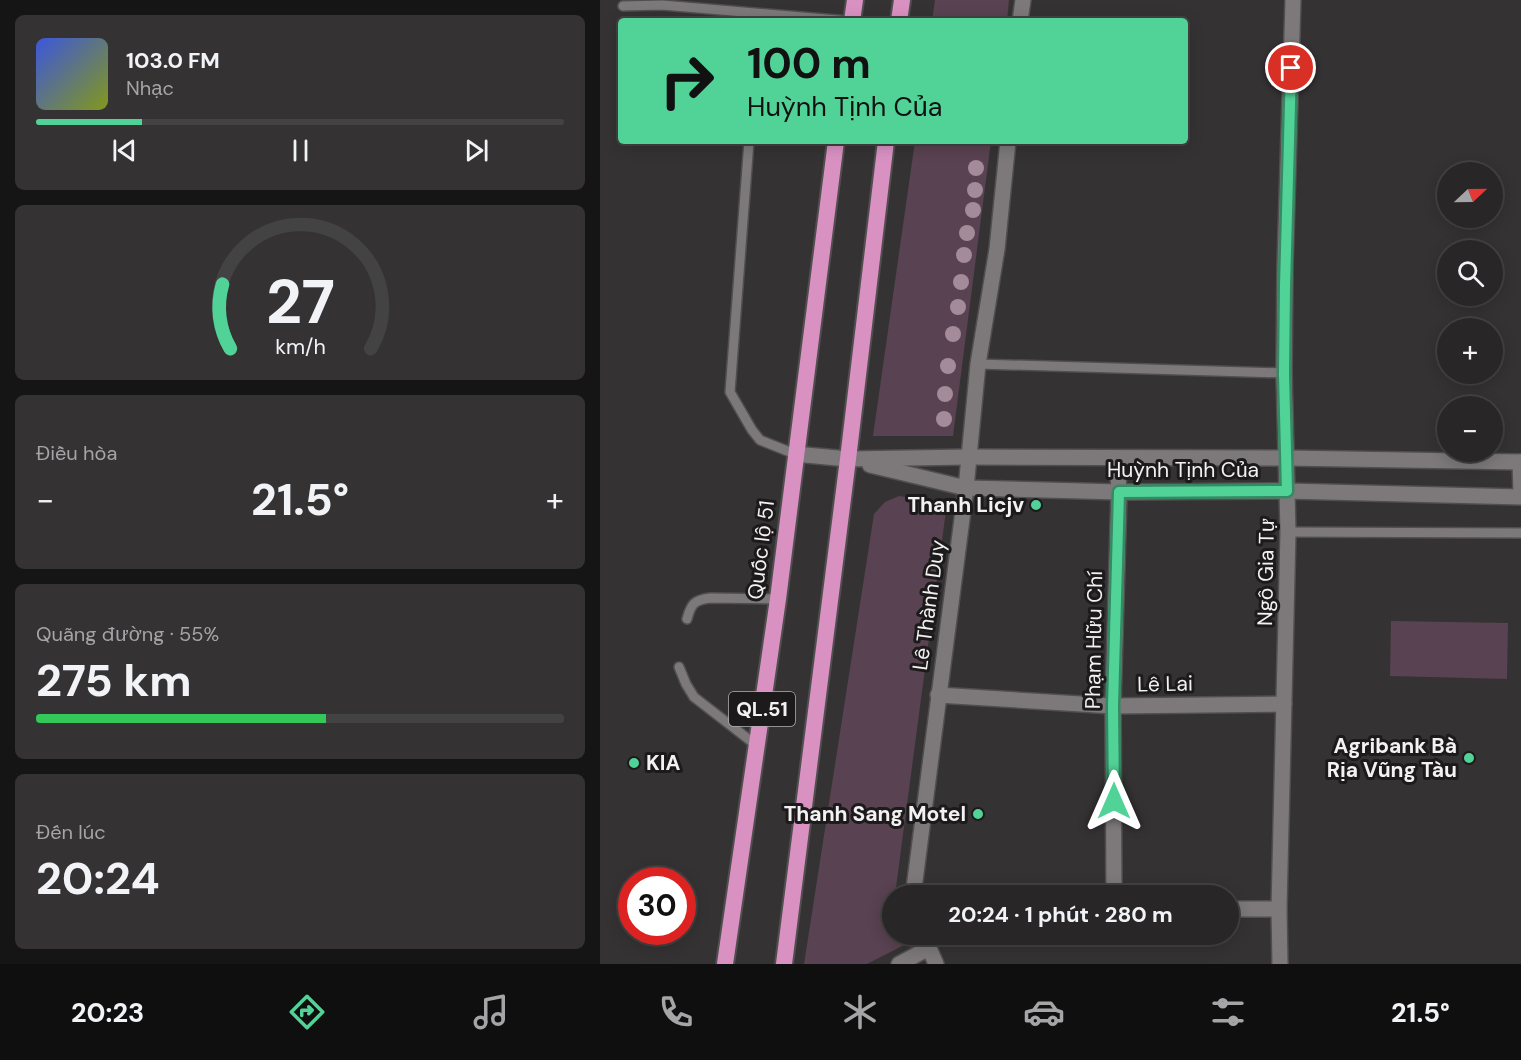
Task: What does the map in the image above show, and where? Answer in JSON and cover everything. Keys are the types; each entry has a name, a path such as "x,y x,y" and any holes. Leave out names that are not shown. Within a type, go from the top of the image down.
{"highway":[{"path":"851,18 855,0"},
{"path":"900,18 902,0"},
{"name":"Quốc lộ 51","path":"725,964 778,599 836,144"},
{"name":"QL.51","path":"784,964 886,144"}],"street":[{"path":"1020,18 1023,0"},
{"name":"Ngô Gia Tự","path":"1280,964 1279,909 1288,532 1284,374 1285,265 1293,0"},
{"name":"Lê Thành Duy","path":"914,885 966,488 978,364 997,249 1008,144"},
{"name":"Huỳnh Tịnh Của","path":"795,454 848,459 1286,458 1520,462"},
{"name":"Phạm Hữu Chí","path":"1114,885 1113,706 1119,492 1117,458"},
{"name":"Huỳnh Tịnh Của","path":"848,459 966,488 1119,492 1287,491 1521,495"},
{"path":"1520,462 1521,495"},
{"name":"Lê Lai","path":"938,695 1113,706 1284,704"},
{"path":"1239,909 1279,909"},
{"path":"899,964 921,945"},
{"path":"928,945 936,964"}],"lane":[{"path":"623,6 662,5 781,18"},
{"path":"749,144 730,392 760,440 795,454"},
{"path":"978,364 1284,374"},
{"path":"1288,532 1521,533"},
{"path":"687,619 690,606 699,599 778,599"},
{"path":"679,667 694,697 756,745"}],"shaded area":[{"path":"935,0 1009,0 1007,18 932,18"},
{"path":"915,144 991,144 953,436 873,436"},
{"path":"899,496 947,503 896,885 882,885 882,945 904,945 867,964 804,964 874,514 885,502"},
{"path":"1391,621 1508,623 1507,679 1390,676"}],"place":[{"name":"Thanh Licjv","path":"1036,505"},
{"name":"Agribank Bà Rịa Vũng Tàu","path":"1469,758"},
{"name":"KIA","path":"634,763"},
{"name":"Thanh Sang Motel","path":"978,814"}],"route":[{"path":"1114,801 1113,706 1119,492 1287,491 1284,374 1291,68"}]}
